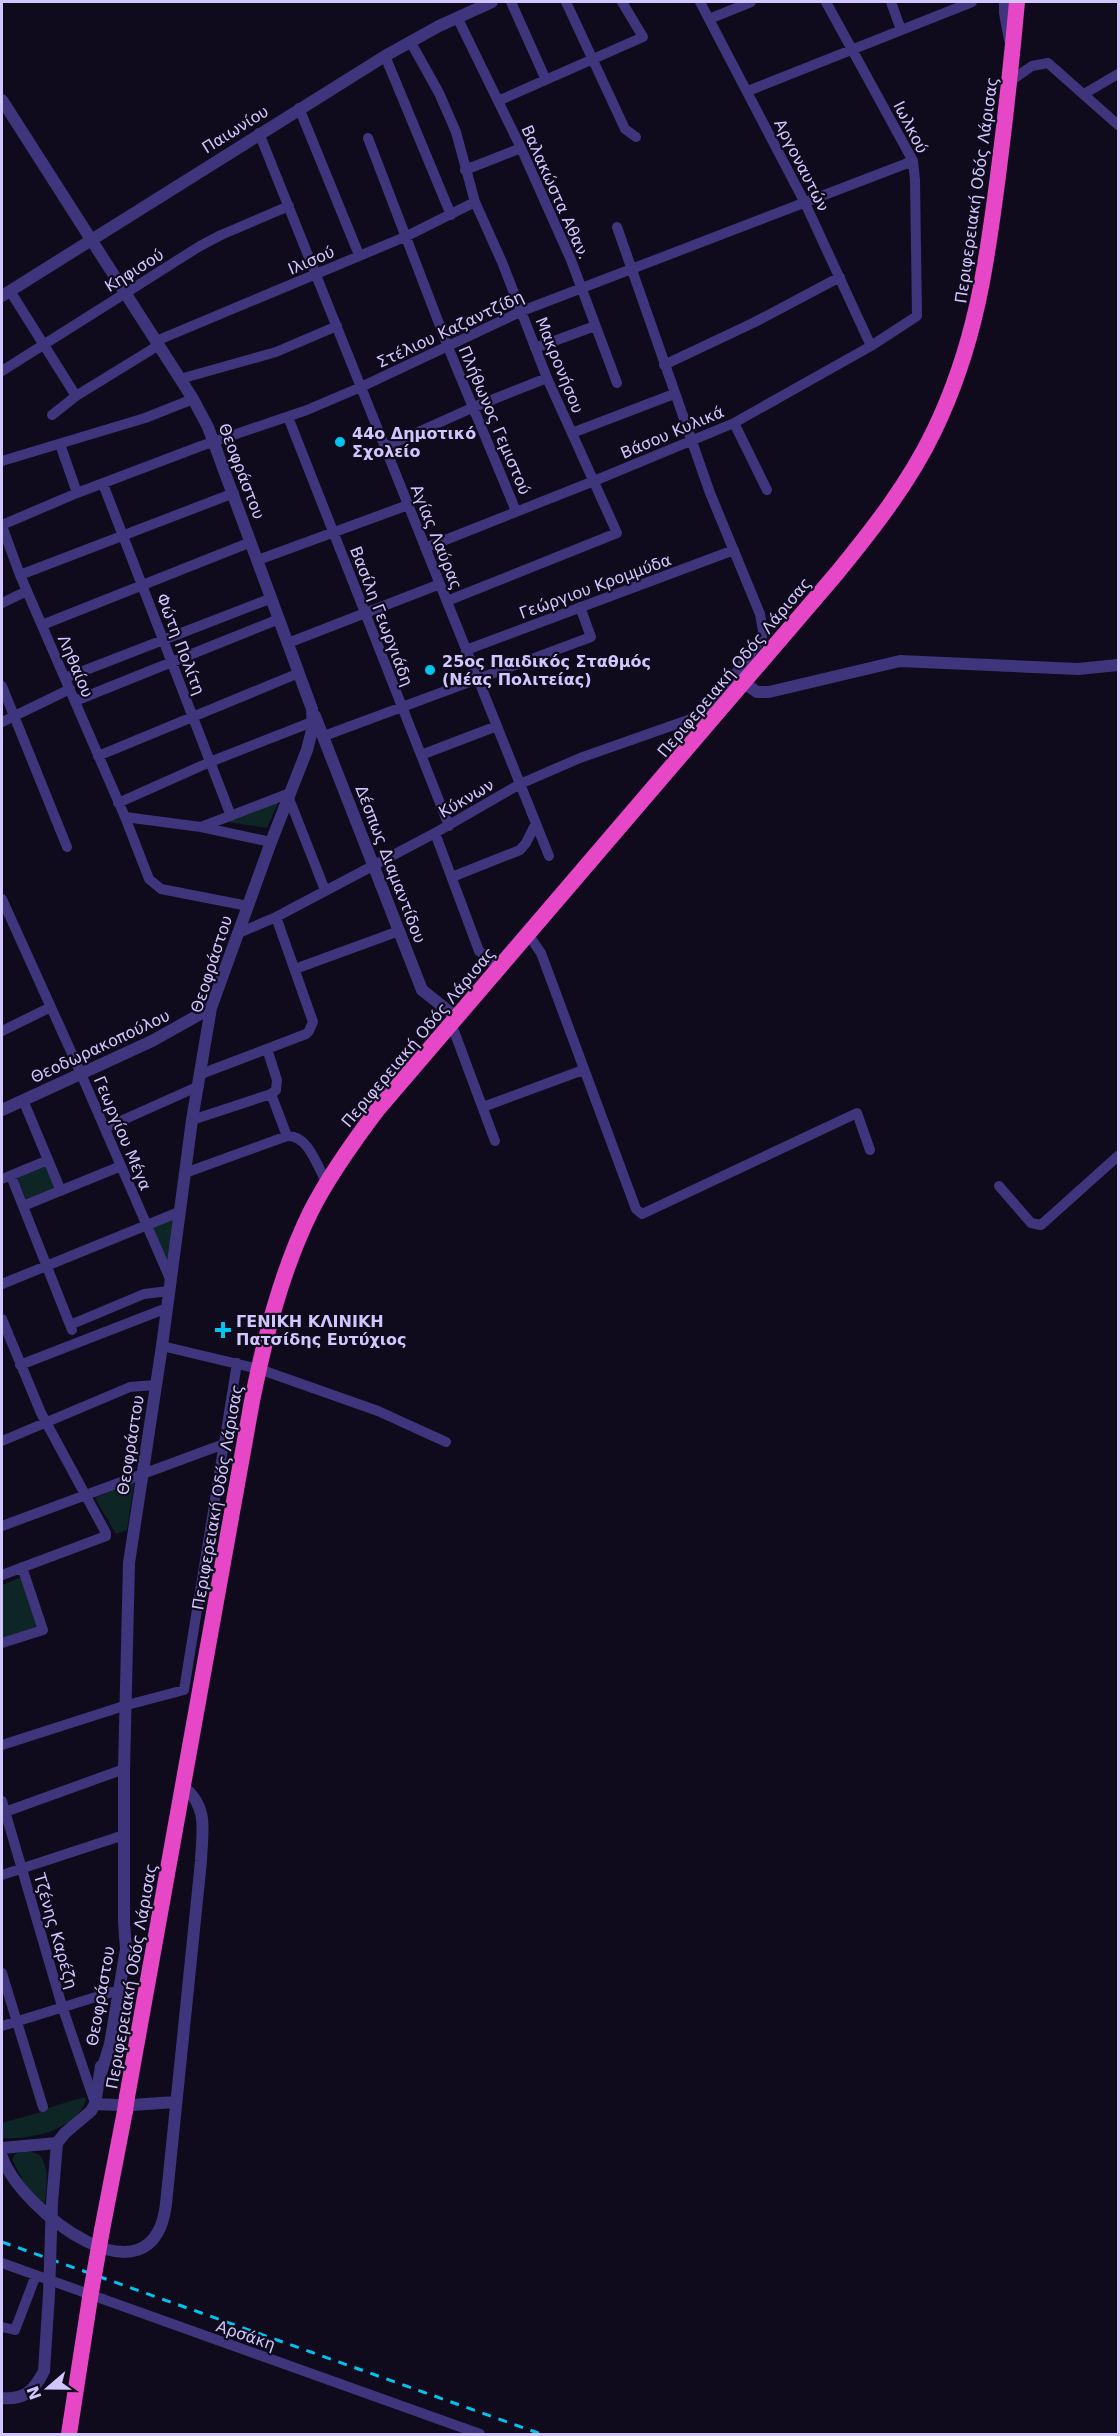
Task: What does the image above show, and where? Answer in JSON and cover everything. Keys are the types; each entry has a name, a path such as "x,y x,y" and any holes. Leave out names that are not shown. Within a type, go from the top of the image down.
{"highway":[{"name":"Περιφερειακή Οδός Λάρισας","path":"69,2434 102,2230 259,1369 272,1316 289,1263 304,1225 327,1183 378,1109 528,934 709,714 744,683 877,523 920,458 947,402 964,357 982,290 1017,2"}],"street":[{"name":"Παιωνίου","path":"6,293 299,108 410,41 492,2"},
{"path":"511,2 546,80"},
{"path":"566,2 625,129 636,137"},
{"path":"498,101 643,38 622,2"},
{"name":"Αργοναυτών","path":"699,2 748,91 805,203 871,346"},
{"path":"709,19 751,2"},
{"name":"Ιωλκού","path":"826,2 913,161 916,191 917,316"},
{"path":"891,2 901,30"},
{"path":"748,91 972,2"},
{"path":"1004,2 1004,14 1012,54"},
{"name":"Βαλακώστα Αθαν.","path":"458,17 521,148 582,288 617,383"},
{"name":"Μακρονήσου","path":"410,41 450,117 475,202 491,234 547,378 617,533 447,601"},
{"path":"385,56 451,215"},
{"path":"1009,81 1032,66 1048,63 1119,125"},
{"path":"1084,94 1119,74"},
{"name":"Θεοφράστου","path":"2,100 193,399 215,442 312,709 307,750 211,1008 192,1120 162,1346 127,1580 127,1705 124,1769 126,1949 110,2044 101,2073"},
{"path":"299,108 359,255"},
{"name":"Αγίας Λαύρας","path":"259,133 549,856"},
{"name":"Πλήθωνος Γεμιστού","path":"368,138 448,346 516,511"},
{"path":"465,170 521,148"},
{"name":"Στέλιου Καζαντζίδη","path":"2,525 77,493 288,417 361,387 522,311 913,161"},
{"name":"Ιλισού","path":"51,415 157,343 406,236 475,202"},
{"name":"Κηφισού","path":"2,371 217,237 289,206"},
{"path":"616,227 674,394 760,614 763,632 759,644 709,714"},
{"path":"664,365 755,322 840,277"},
{"path":"6,293 44,345 76,396"},
{"name":"Βάσου Κυλικά","path":"426,548 734,423 871,346 917,316"},
{"path":"180,379 276,352 337,326"},
{"path":"535,348 595,326"},
{"path":"385,447 474,407 547,378"},
{"path":"572,433 674,394"},
{"path":"2,461 145,418 193,399"},
{"name":"Βασίλη Γεωργιάδη","path":"288,417 449,826"},
{"path":"734,423 767,490"},
{"path":"60,444 77,493"},
{"name":"Φώτη Πολίτη","path":"103,484 231,816"},
{"path":"20,576 234,493"},
{"path":"258,560 408,505"},
{"name":"Ληθαίου","path":"2,525 20,576 125,817 149,879 161,889 248,906"},
{"path":"42,625 251,542"},
{"name":"Γεώργιου Κρομμύδα","path":"466,650 734,550"},
{"path":"288,643 440,584"},
{"path":"2,603 27,591"},
{"path":"65,678 272,598"},
{"path":"324,736 591,637 580,607"},
{"path":"75,701 279,619"},
{"path":"744,683 756,692 769,692 872,667 916,660 1078,669 1119,665"},
{"path":"98,756 299,674"},
{"path":"2,686 67,847"},
{"path":"2,722 70,689"},
{"name":"Δέσπως Διαμαντίδου","path":"312,709 422,990 453,1020"},
{"name":"Κύκνων","path":"239,933 276,917 449,826 520,784 580,758 709,714"},
{"path":"118,803 210,762 312,722"},
{"path":"421,756 497,726"},
{"path":"201,827 289,795 325,890"},
{"path":"125,817 201,827 271,842"},
{"path":"452,877 520,850 536,823"},
{"path":"435,833 479,951 499,967"},
{"name":"Γεωργίου Μέγα","path":"2,899 105,1128 170,1286"},
{"path":"105,1128 200,1080 309,1031 313,1022 276,917"},
{"path":"295,969 399,931"},
{"path":"528,934 541,953 636,1209 642,1214 857,1113 870,1150"},
{"path":"2,1031 51,1007"},
{"name":"Θεοδωρακοπούλου","path":"2,1110 152,1041 211,1008"},
{"path":"453,1020 495,1141"},
{"path":"267,1049 286,1136"},
{"path":"483,1107 583,1070"},
{"path":"192,1120 274,1089"},
{"path":"23,1100 61,1191"},
{"path":"185,1173 286,1136 300,1138 306,1144 327,1183"},
{"path":"999,1186 1031,1223 1041,1225 1119,1156"},
{"path":"48,1160 6,1178 23,1206 71,1327 144,1294 170,1286"},
{"path":"23,1206 121,1166"},
{"path":"2,1284 179,1212"},
{"path":"20,1365 167,1308"},
{"path":"2,1319 46,1424 105,1527 106,1536 2,1575"},
{"path":"162,1346 259,1369 372,1408 446,1442"},
{"path":"2,1745 127,1705 184,1690 237,1363"},
{"path":"2,1441 130,1387 156,1385"},
{"path":"2,1526 224,1444"},
{"path":"2,1643 43,1630 22,1568"},
{"path":"3,1806 124,1769"},
{"path":"2,2157 11,2175 28,2198 55,2222 107,2249 123,2253 138,2251 155,2238 163,2224 202,1829 201,1807 184,1787"},
{"name":"Τζένης Καρέζη","path":"3,1806 62,2006 95,2104"},
{"path":"2,1875 124,1835"},
{"name":"Θεοφράστου","path":"95,2104 124,1923"},
{"path":"2,1973 43,2107"},
{"path":"2,2026 112,1992"},
{"path":"2,2398 21,2397 28,2394 45,2371 52,2203 57,2143 65,2133 88,2115 95,2104 176,2102"},
{"path":"2,2148 57,2143"},
{"path":"32,2145 42,2151 48,2159 54,2175"},
{"name":"Αρσάκη","path":"2,2263 480,2434"},
{"path":"2,2327 15,2330 36,2275"}],"green space":[{"path":"280,798 267,828 228,822"},
{"path":"46,1163 56,1187 26,1199 16,1175"},
{"path":"174,1217 168,1261 167,1261 151,1225"},
{"path":"134,1482 127,1530 116,1534 95,1498"},
{"path":"22,1577 38,1627 2,1639 2,1585"},
{"path":"84,2097 86,2099 81,2110 52,2131 26,2137 3,2138 2,2123"},
{"path":"29,2151 40,2155 46,2168 44,2209 29,2192 12,2159 15,2154"}],"railway":[{"path":"2,2242 541,2434"}],"place":[{"name":"44ο Δημοτικό Σχολείο","path":"340,442"},
{"name":"25ος Παιδικός Σταθμός (Νέας Πολιτείας)","path":"430,670"},
{"name":"ΓΕΝΙΚΗ ΚΛΙΝΙΚΗ Πατσίδης Ευτύχιος","path":"223,1330"}]}
